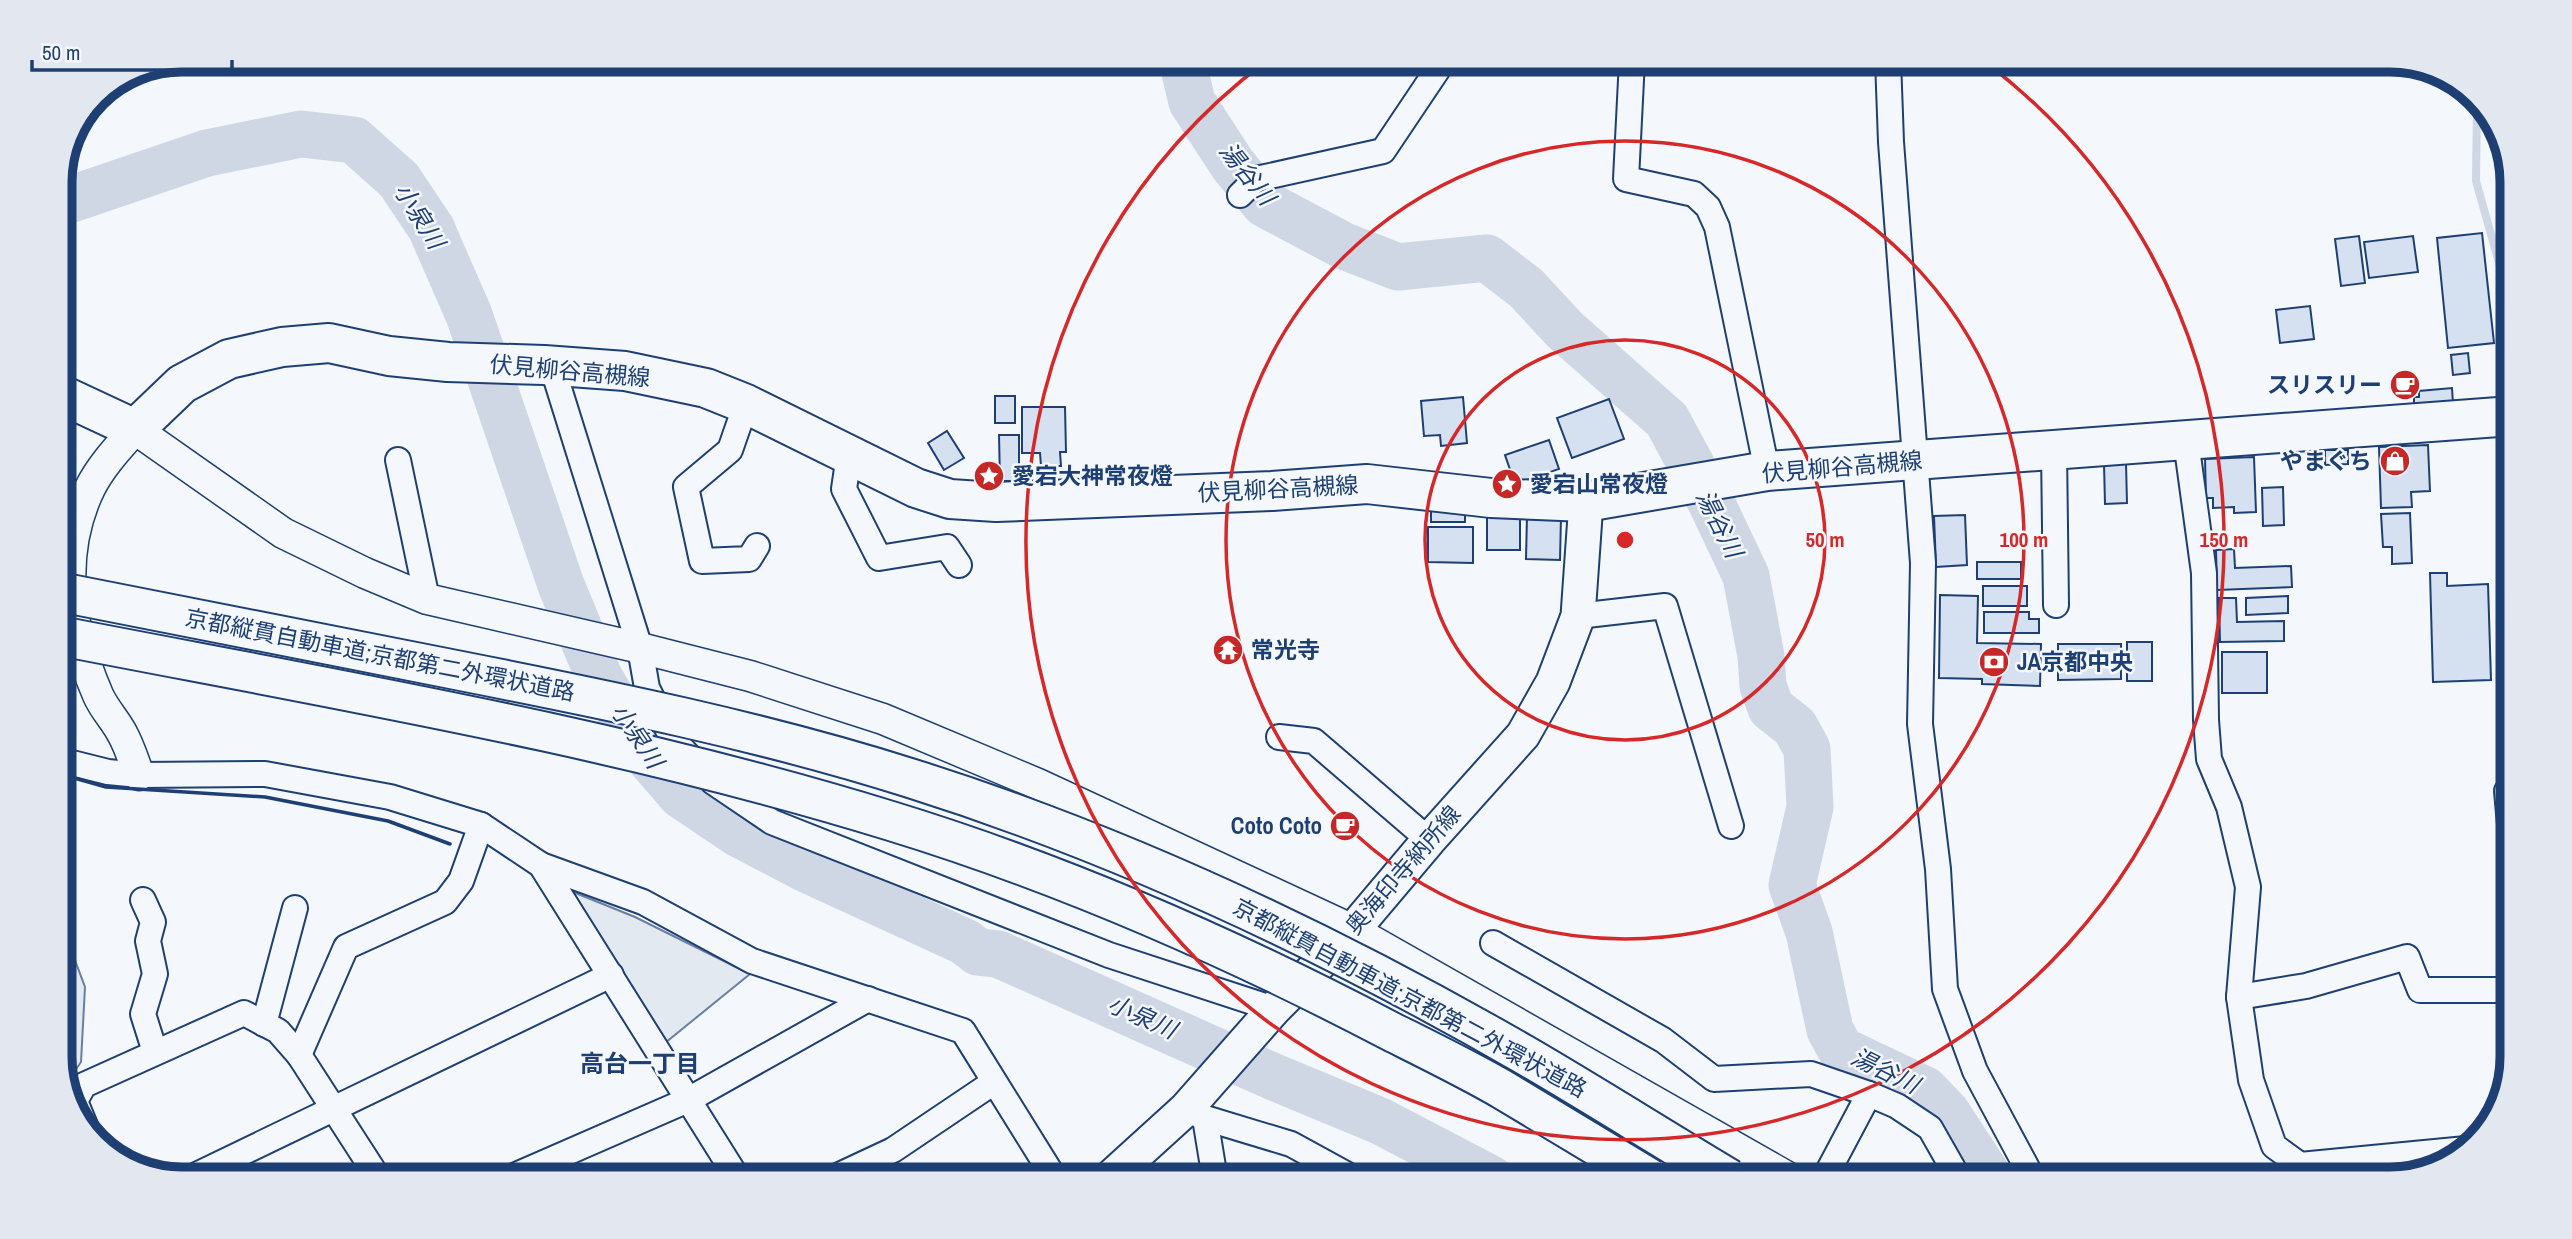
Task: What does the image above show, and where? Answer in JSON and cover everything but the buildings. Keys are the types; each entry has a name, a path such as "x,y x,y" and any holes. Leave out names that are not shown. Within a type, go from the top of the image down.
{"main road":[{"name":"伏見柳谷高槻線","path":"135,429 182,384 229,359 282,347 329,343 390,356 448,362 625,371 706,388 746,404 916,488 950,499 996,502 1272,491 1367,484 1491,498 1586,502 1767,471 2500,417"},
{"path":"72,400 135,429"},
{"name":"奥海印寺納所線","path":"1125,1167 1198,1107 1268,1016 1353,930 1523,735 1553,682 1577,616 1586,502"},
{"name":"京都縦貫自動車道;京都第二外環状道路","path":"72,594 569,692 747,733 909,778 1059,831 1221,897 1361,967 1521,1053 1709,1167"},
{"name":"京都縦貫自動車道;京都第二外環状道路","path":"72,638 558,733 736,776 893,821 1042,873 1211,943 1339,1004 1502,1089 1630,1167"}],"street":[{"path":"1248,187 1384,151 1436,72"},
{"path":"1631,72 1626,179 1693,194 1708,207 1717,227 1767,471"},
{"path":"1888,72 1891,142 1923,564 1920,724 1938,869 1945,989 1975,1071 2026,1167"},
{"path":"548,365 647,688 672,738 713,782 772,822 1268,1016"},
{"path":"746,404 730,450 686,487 702,561 749,559 757,546"},
{"path":"72,554 77,520 91,487 113,453 135,429 283,533 365,573 427,599 635,646 750,676 883,719 1038,784 1353,930 1768,1167"},
{"path":"2186,441 2204,573 2209,759 2229,807 2248,887 2239,997 2251,1080 2274,1146 2300,1165 2449,1151"},
{"path":"2054,450 2056,605"},
{"path":"849,455 844,489 879,558 947,547 959,565"},
{"path":"398,460 427,599"},
{"path":"72,598 74,629 99,697 124,736 139,775"},
{"path":"1577,616 1665,606 1731,826"},
{"path":"1279,737 1314,741 1429,840"},
{"path":"72,763 108,772 139,775 265,774 390,797 481,825 541,864 643,902 752,961 963,1031 1047,1167"},
{"path":"299,1055 346,947 445,902 461,881 481,825"},
{"path":"541,864 730,1167"},
{"path":"143,900 153,922 148,941 155,974 143,1014 155,1052"},
{"path":"264,1024 295,908"},
{"path":"1493,943 1663,1040 1714,1079 1811,1074 1897,1106 1930,1128 1952,1167"},
{"path":"2239,997 2306,986 2407,957 2420,990 2500,990"},
{"path":"215,1167 611,975"},
{"path":"536,1167 688,1100 868,999"},
{"path":"79,1095 84,1085 244,1013 278,1031 299,1055 371,1167"},
{"path":"858,1167 893,1150 994,1082"},
{"path":"1831,1167 1869,1094"},
{"path":"1198,1107 1212,1167"},
{"path":"1198,1107 1291,1144 1332,1167"}],"shaded area":[{"path":"573,892 635,917 750,974 665,1043"},
{"path":"72,952 85,987 81,1062 73,1073"}],"waterway":[{"name":"湯谷川","path":"1185,72 1192,102 1233,165 1265,204 1344,246 1398,267 1487,258 1526,288 1565,330 1667,420 1711,502 1746,576 1761,656 1763,686 1771,708 1795,727 1807,749 1810,807 1792,885 1809,932 1830,1030 1841,1050 1925,1090 1947,1113 1982,1167"},
{"path":"2477,114 2476,181 2500,266"},
{"name":"小泉川","path":"72,199 207,153 301,134 354,140 399,180 431,228 469,315 561,585 599,677 644,752 681,795 739,834 806,869 965,942 978,952 998,954 1274,1077 1380,1121 1468,1167"}],"wall":[{"path":"72,777 106,787 265,797 388,821 450,844"}],"place":[{"name":"スリスリー","path":"2405,385"},
{"name":"やまぐち","path":"2395,461"},
{"name":"愛宕大神常夜燈","path":"989,476"},
{"name":"愛宕山常夜燈","path":"1507,484"},
{"name":"常光寺","path":"1228,650"},
{"name":"JA京都中央","path":"1994,662"},
{"name":"Coto Coto","path":"1345,826"}],"district":[{"name":"高台一丁目","path":"640,1064"}]}
